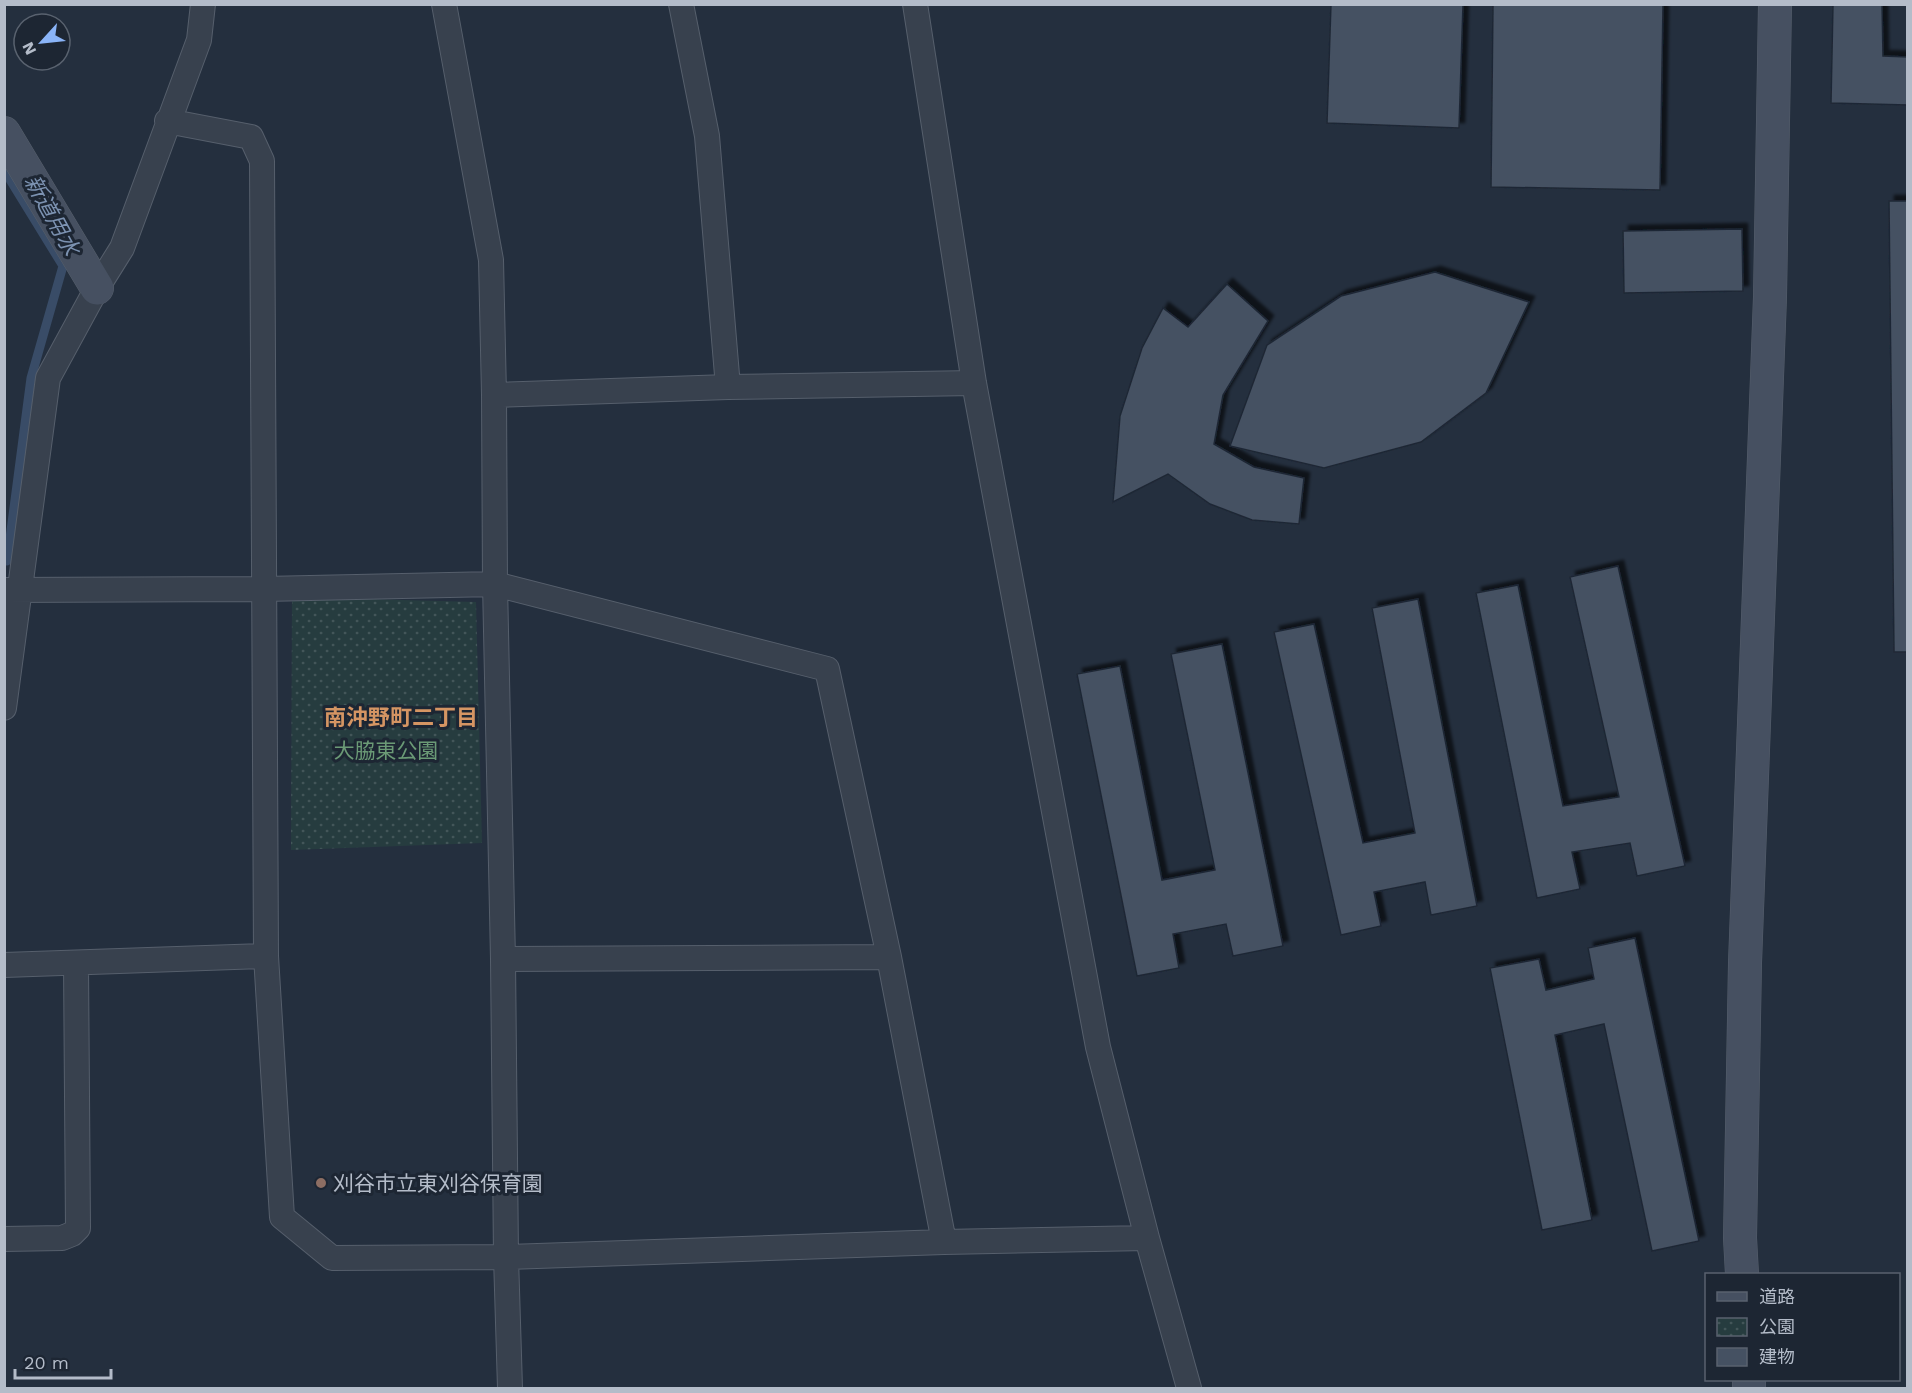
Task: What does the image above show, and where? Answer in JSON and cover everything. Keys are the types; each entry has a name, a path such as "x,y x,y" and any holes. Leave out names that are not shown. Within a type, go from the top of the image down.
{"street":[{"path":"4,708 13,590 48,378 97,288 122,248 199,40 203,4"},
{"path":"444,4 490,260 510,1389"},
{"path":"681,4 707,136 728,387"},
{"path":"915,4 974,383 1098,1047 1189,1389"},
{"path":"1742,1273 1740,1238 1746,951 1770,297 1775,4"},
{"path":"168,121 251,137 262,161 266,956 282,1217 332,1258 506,1257 944,1242 1147,1238"},
{"path":"4,134 97,288"},
{"path":"494,395 728,387 974,383"},
{"path":"13,590 264,589 495,584 826,669 889,957 944,1242"},
{"path":"4,965 266,956"},
{"path":"503,960 889,957"},
{"path":"4,1239 62,1238 72,1234 78,1228 76,963"}],"green space":[{"name":"大脇東公園","path":"292,597 476,602 482,843 291,850"}],"building":[{"path":"1331,4 1463,4 1459,128 1327,123"},
{"path":"1493,4 1663,4 1660,190 1491,187"},
{"path":"1833,4 1882,4 1883,56 1908,57 1908,105 1831,103"},
{"path":"1889,201 1908,201 1908,652 1894,652"},
{"path":"1742,229 1743,291 1624,293 1623,231"},
{"path":"1435,272 1529,302 1486,393 1421,442 1324,468 1230,446 1267,345 1341,296"},
{"path":"1227,284 1268,321 1223,395 1214,444 1254,467 1304,478 1299,524 1252,520 1210,504 1168,474 1113,502 1120,416 1142,348 1163,308 1188,327"},
{"path":"1618,566 1685,866 1637,876 1630,843 1572,852 1580,889 1537,898 1476,593 1518,585 1563,806 1619,797 1570,577"},
{"path":"1418,599 1477,906 1431,915 1425,882 1374,892 1381,926 1341,935 1274,632 1314,624 1363,843 1415,833 1372,608"},
{"path":"1222,644 1283,946 1233,956 1226,924 1173,934 1179,968 1137,976 1077,674 1120,666 1162,880 1215,870 1171,654"},
{"path":"1635,938 1699,1241 1652,1251 1604,1024 1555,1035 1592,1220 1542,1230 1490,968 1539,959 1546,990 1594,979 1588,948"}],"waterway":[{"name":"新道用水","path":"4,170 63,266 31,378 7,561"}],"place":[{"name":"刈谷市立東刈谷保育園","path":"321,1183"}],"district":[{"name":"南沖野町二丁目","path":"401,717"}]}
